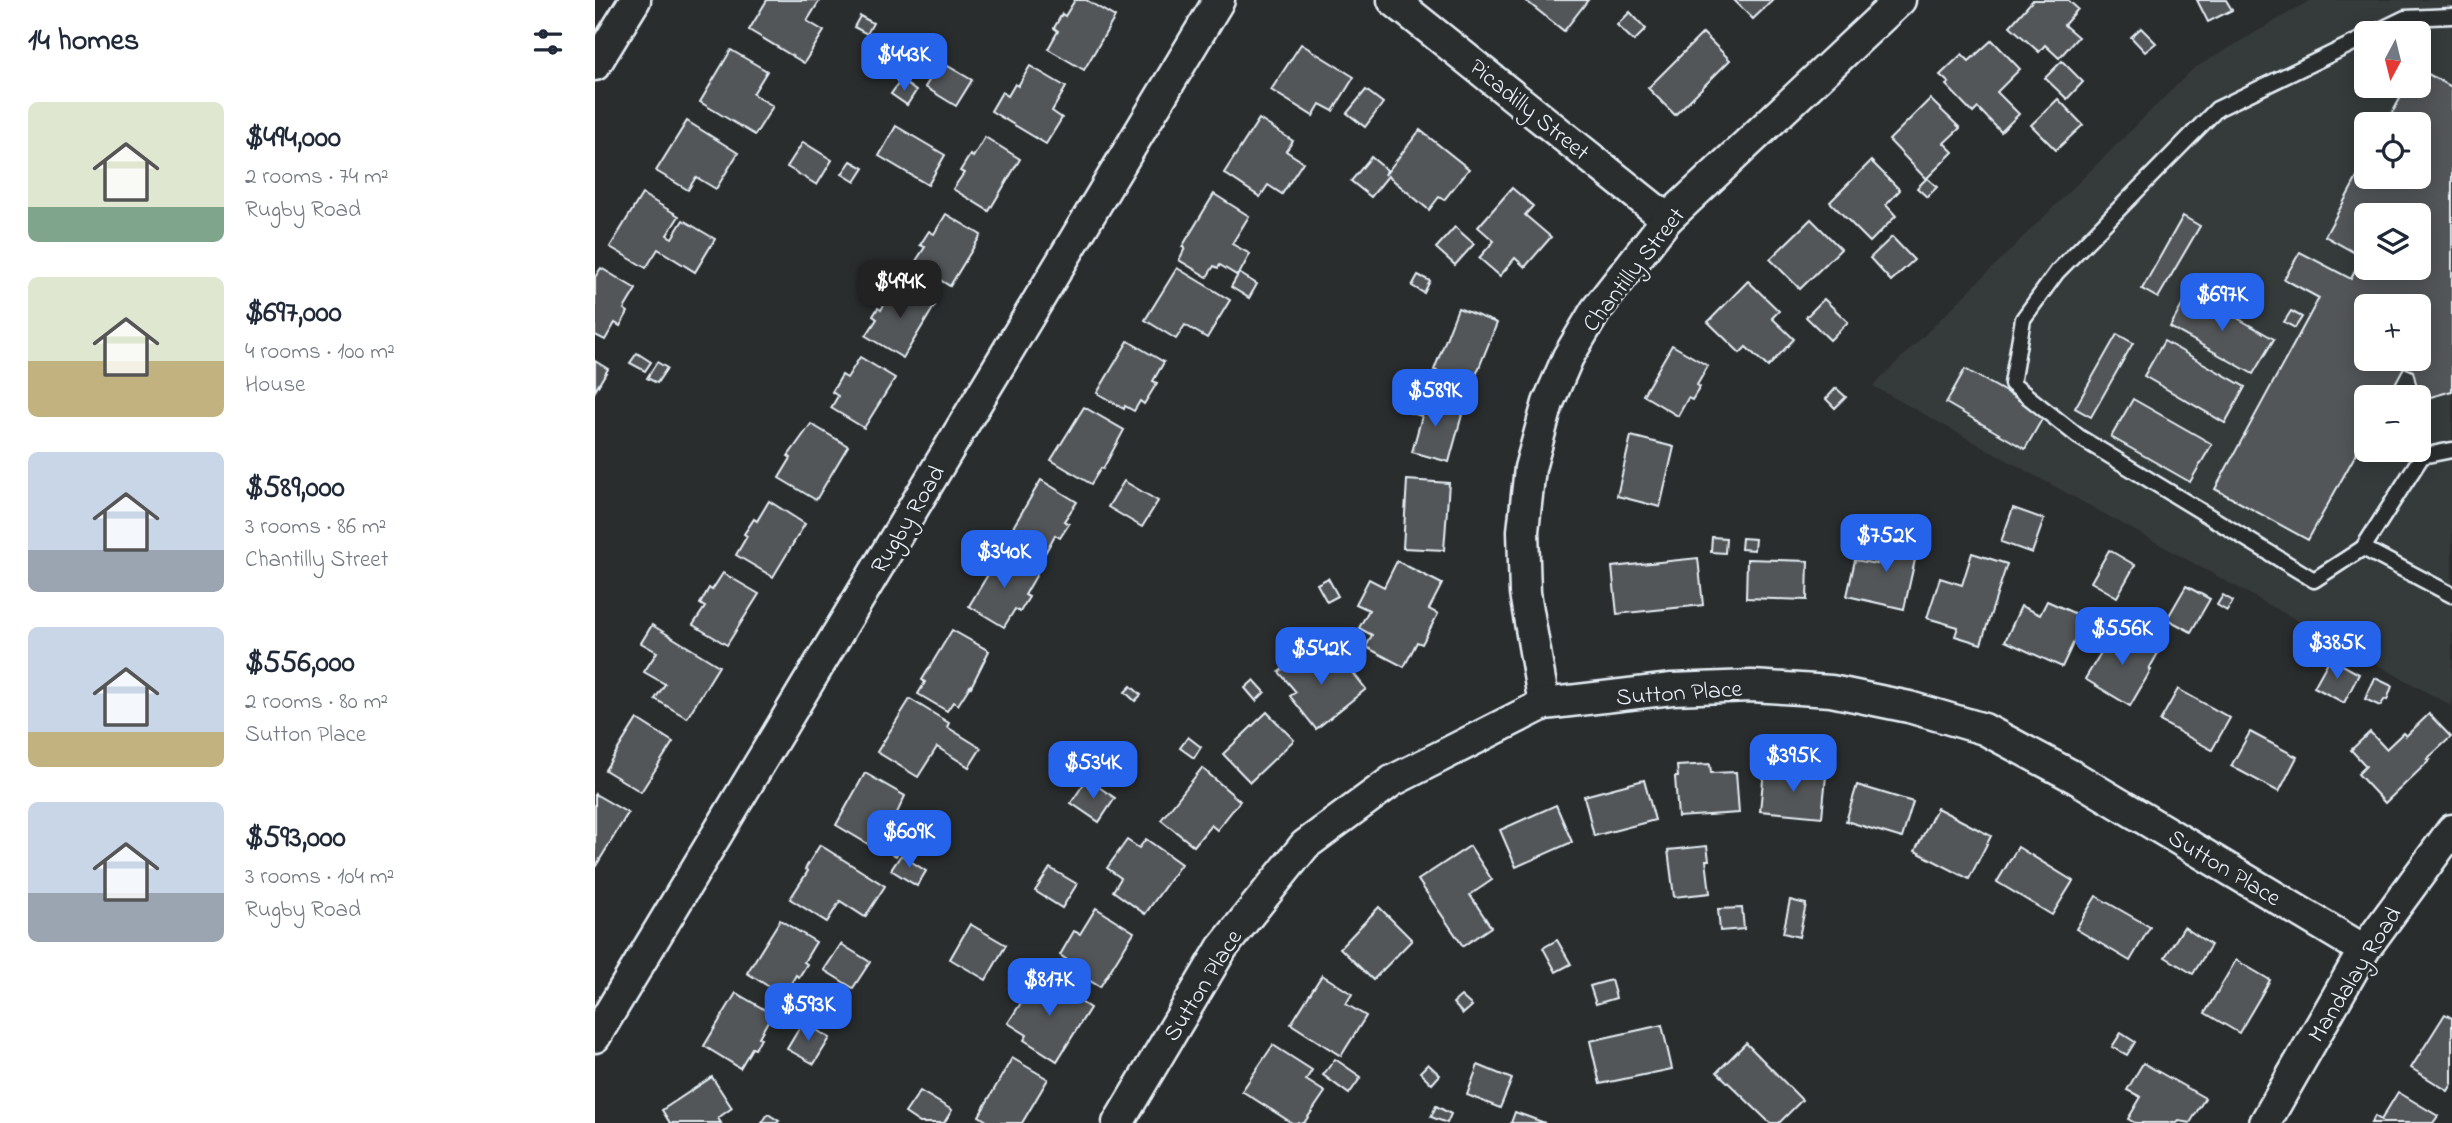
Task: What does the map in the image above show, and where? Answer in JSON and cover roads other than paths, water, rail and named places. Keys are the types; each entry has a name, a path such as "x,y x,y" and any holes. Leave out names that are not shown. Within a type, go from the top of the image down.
{"street":[{"path":"595,65 635,0"},
{"name":"Rugby Road","path":"595,1037 1219,0"},
{"name":"Picadilly Street","path":"1393,0 1667,219"},
{"name":"Chantilly Street","path":"1544,704 1525,593 1523,531 1530,468 1548,403 1568,357 1595,310 1667,219 1900,0"},
{"name":"Sutton Place","path":"1118,1123 1222,948 1305,845 1392,781 1544,704 1672,688 1818,690 1909,707 1984,729 2075,778 2364,950"},
{"name":"Mandalay Road","path":"2265,1123 2364,950 2452,830"}],"lane":[{"path":"2399,21 2405,18 2452,16"},
{"path":"2354,43 2217,109 2057,272 2023,319 2012,384 2079,437 2314,580 2363,548 2422,456 2452,450"},
{"path":"2363,548 2452,595"}]}
